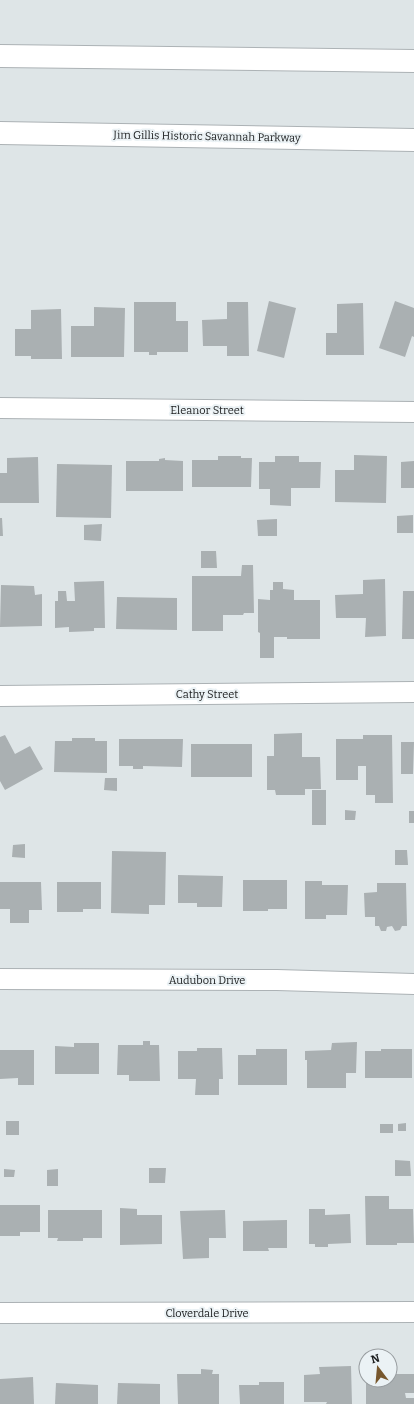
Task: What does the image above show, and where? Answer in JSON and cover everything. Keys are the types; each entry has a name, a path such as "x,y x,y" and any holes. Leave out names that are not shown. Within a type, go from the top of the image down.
{"highway":[{"path":"0,56 414,61"},
{"name":"Jim Gillis Historic Savannah Parkway","path":"0,133 414,140"}],"street":[{"name":"Eleanor Street","path":"0,408 414,412"},
{"name":"Cathy Street","path":"0,696 414,692"},
{"name":"Audubon Drive","path":"0,979 277,980 414,984"},
{"name":"Cloverdale Drive","path":"0,1313 414,1312"}],"building":[{"path":"269,301 296,308 284,358 257,351"},
{"path":"395,301 414,308 414,337 412,336 405,357 379,348"},
{"path":"134,302 176,302 176,321 188,321 188,352 157,352 157,355 149,355 149,352 134,352"},
{"path":"227,302 248,302 249,356 227,356 227,346 203,346 202,320 227,319"},
{"path":"363,303 364,355 326,355 326,333 337,333 337,304"},
{"path":"94,307 125,308 124,357 71,357 71,326 94,326"},
{"path":"61,309 62,359 31,359 31,356 15,356 15,329 31,329 31,310"},
{"path":"354,455 387,456 386,503 335,502 335,470 354,470"},
{"path":"218,456 241,456 241,458 252,458 251,487 192,487 192,460 218,460"},
{"path":"275,456 299,456 299,462 321,462 320,488 291,488 291,506 270,505 270,489 259,489 259,462 275,462"},
{"path":"38,457 39,503 0,503 0,473 7,473 7,458"},
{"path":"165,458 165,460 183,461 183,491 126,491 126,461 159,461 159,459"},
{"path":"414,461 414,488 401,488 401,462"},
{"path":"57,464 112,465 111,518 56,517"},
{"path":"413,515 413,533 397,533 397,516"},
{"path":"0,518 2,518 3,536 0,536"},
{"path":"277,519 277,536 258,536 257,520"},
{"path":"102,524 101,541 84,540 84,525"},
{"path":"201,551 216,551 217,568 201,568"},
{"path":"242,565 253,565 254,613 244,613 243,615 223,615 223,631 192,631 192,576 241,576"},
{"path":"385,579 386,636 365,637 366,618 336,618 335,595 363,594 363,580"},
{"path":"104,581 105,628 94,628 94,631 69,632 69,627 55,628 55,601 58,601 58,591 66,591 67,601 75,601 74,582"},
{"path":"273,582 283,582 283,589 294,590 294,600 320,600 320,639 287,639 287,637 274,637 274,658 260,658 258,599 270,600 270,590 273,590"},
{"path":"1,585 34,586 35,595 42,594 42,626 0,627"},
{"path":"403,591 414,591 414,639 402,639"},
{"path":"117,597 177,598 177,630 116,629"},
{"path":"302,733 302,757 320,757 321,789 305,789 305,795 276,795 275,790 267,790 267,756 274,756 274,734"},
{"path":"5,735 15,754 30,746 43,769 5,790 0,781 0,737"},
{"path":"363,735 392,735 393,803 375,803 375,795 366,795 366,766 358,766 358,780 336,780 336,739 363,739"},
{"path":"72,738 95,738 95,741 107,741 107,773 54,772 55,741 72,741"},
{"path":"119,739 183,739 182,767 143,766 143,769 133,769 133,766 119,766"},
{"path":"401,742 414,742 413,774 401,774"},
{"path":"191,744 252,744 252,777 191,777"},
{"path":"105,778 117,778 117,791 104,790"},
{"path":"312,790 326,790 326,825 312,825"},
{"path":"345,810 356,811 355,820 345,820"},
{"path":"409,811 414,811 414,823 409,823"},
{"path":"25,844 25,858 12,857 13,845"},
{"path":"395,850 407,850 408,865 395,865"},
{"path":"112,851 166,852 165,905 149,905 149,914 111,913"},
{"path":"178,875 223,876 222,907 197,907 197,903 178,903"},
{"path":"243,880 287,880 287,909 243,911"},
{"path":"305,881 322,881 322,885 348,885 347,915 326,915 326,919 305,919"},
{"path":"0,882 41,882 42,910 29,910 29,923 10,923 10,909 0,909"},
{"path":"57,882 101,882 101,909 83,909 83,912 57,912"},
{"path":"377,883 406,883 407,926 402,926 400,930 395,931 392,926 387,927 386,931 381,931 379,926 375,926 375,917 365,917 364,893 377,892"},
{"path":"143,1041 150,1041 150,1045 159,1045 160,1081 129,1081 129,1075 117,1075 118,1045 143,1045"},
{"path":"357,1042 356,1073 346,1073 346,1088 307,1088 307,1060 305,1060 305,1051 331,1050 332,1043"},
{"path":"74,1043 99,1043 99,1074 55,1074 55,1046 74,1047"},
{"path":"197,1048 222,1048 223,1079 219,1079 219,1095 195,1095 196,1079 178,1079 178,1051 197,1051"},
{"path":"256,1049 287,1049 287,1085 238,1085 238,1055 256,1055"},
{"path":"381,1049 412,1049 412,1078 365,1078 365,1051 381,1051"},
{"path":"0,1050 34,1050 34,1085 18,1085 18,1078 0,1079"},
{"path":"6,1121 19,1121 19,1135 6,1135"},
{"path":"406,1123 406,1131 398,1131 398,1124"},
{"path":"380,1124 393,1124 393,1133 380,1133"},
{"path":"395,1160 410,1161 411,1176 395,1176"},
{"path":"149,1168 166,1168 165,1183 149,1183"},
{"path":"4,1169 15,1170 14,1177 4,1177"},
{"path":"58,1169 58,1186 47,1186 47,1170"},
{"path":"365,1196 389,1196 389,1209 413,1209 414,1243 397,1243 397,1245 366,1245"},
{"path":"0,1205 40,1205 40,1232 20,1232 20,1236 0,1236"},
{"path":"120,1208 137,1209 137,1215 162,1215 162,1244 120,1245"},
{"path":"309,1209 325,1209 325,1215 350,1214 351,1243 328,1244 328,1247 315,1247 315,1244 309,1244"},
{"path":"48,1210 102,1210 102,1238 83,1238 83,1241 57,1241 58,1238 48,1238"},
{"path":"225,1210 226,1238 209,1238 209,1258 183,1259 180,1211"},
{"path":"287,1220 287,1248 268,1248 269,1251 243,1251 243,1221"},
{"path":"351,1366 352,1404 304,1402 304,1375 320,1374 319,1367"},
{"path":"201,1369 213,1370 212,1374 219,1374 219,1404 178,1404 177,1374 201,1374"},
{"path":"398,1374 414,1374 414,1393 405,1393 406,1398 414,1398 414,1404 366,1404 366,1388 398,1388"},
{"path":"33,1377 34,1404 0,1404 0,1379"},
{"path":"259,1382 284,1382 284,1404 240,1404 239,1385 259,1385"},
{"path":"56,1383 98,1385 98,1404 55,1404"},
{"path":"118,1383 160,1384 160,1404 117,1404"}]}
